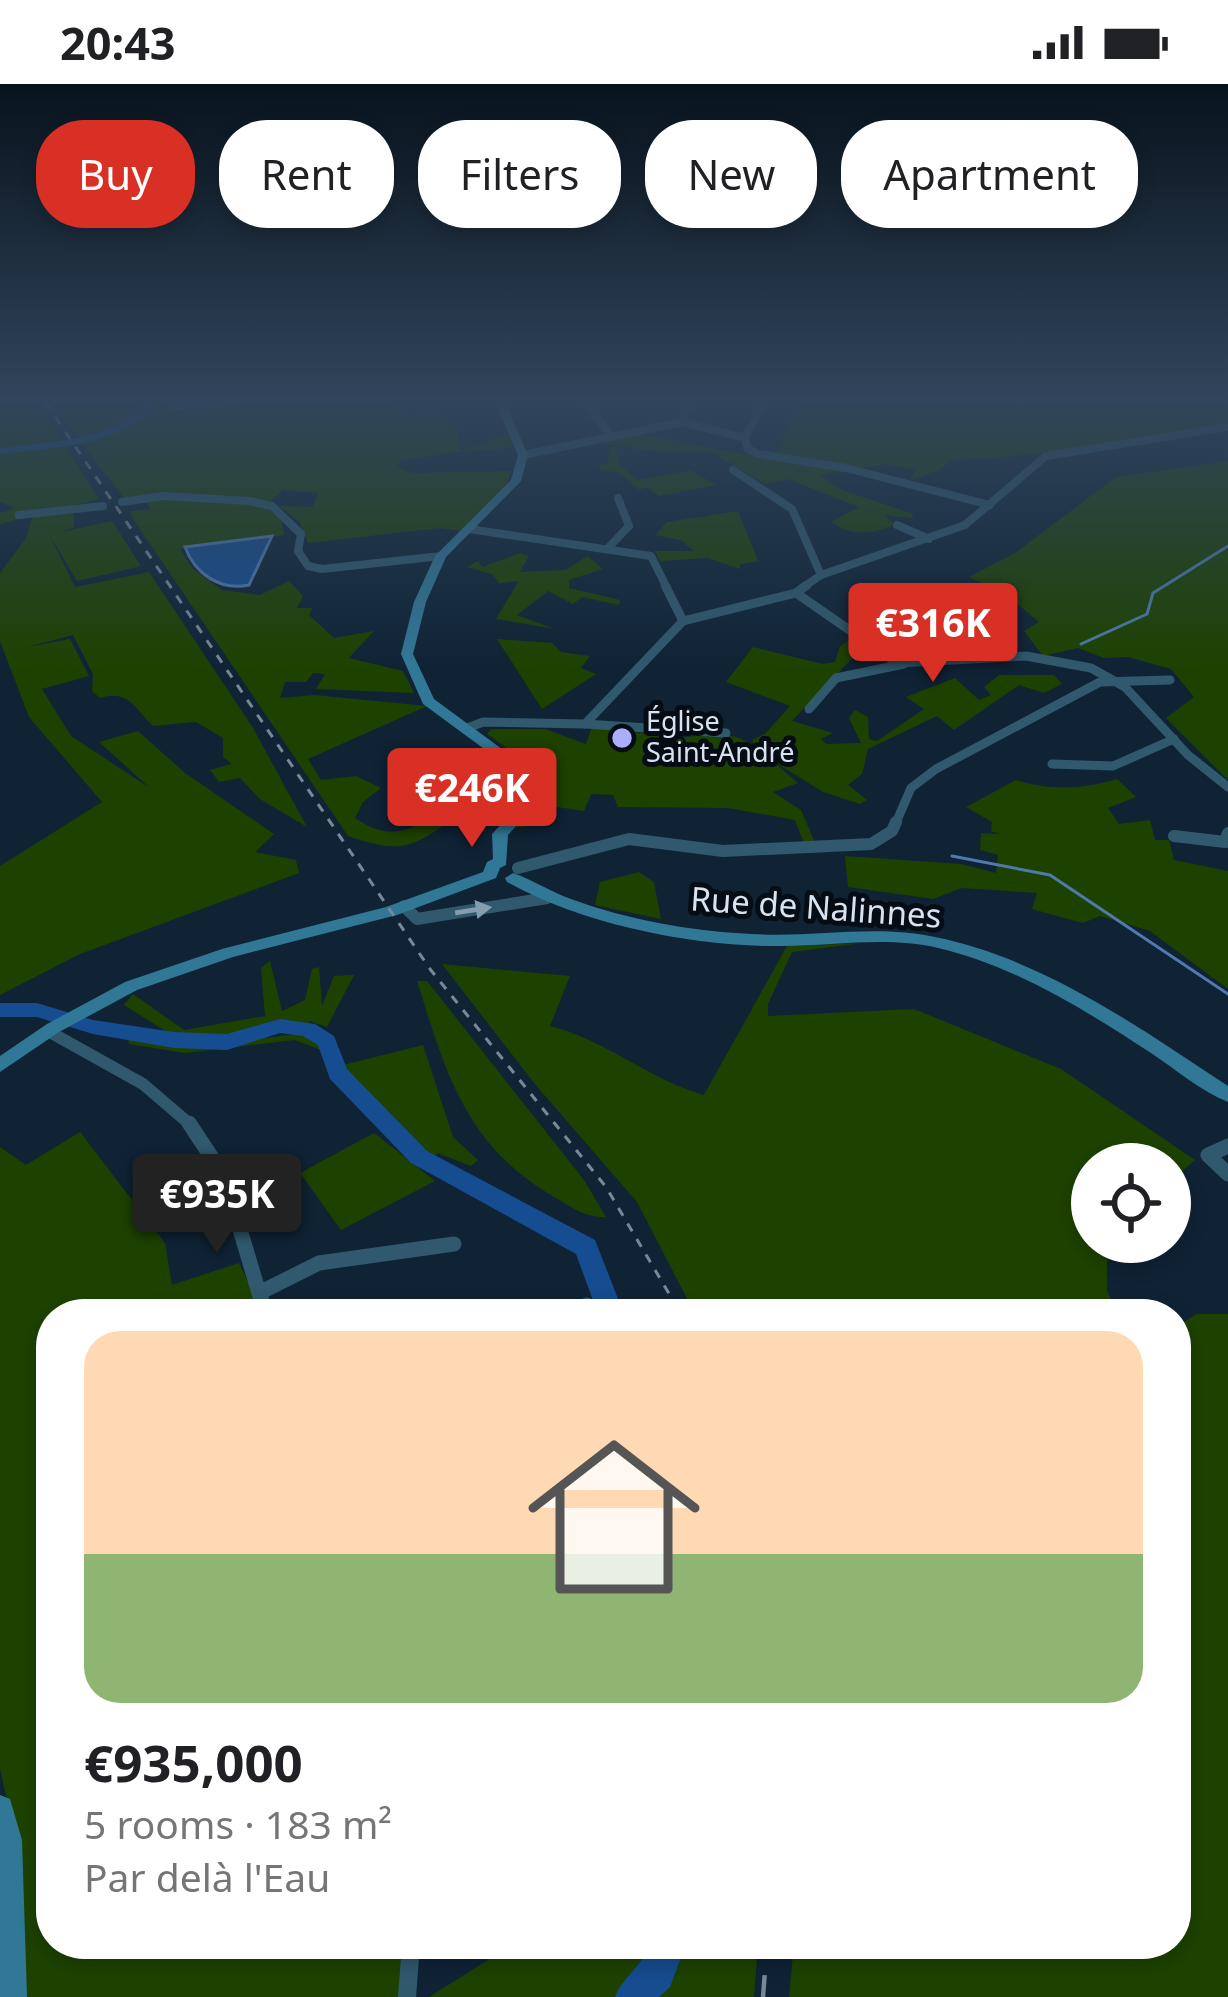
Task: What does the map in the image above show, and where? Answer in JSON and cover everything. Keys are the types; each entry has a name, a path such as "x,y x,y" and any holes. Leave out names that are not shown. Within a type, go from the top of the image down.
{"street":[{"path":"506,491 441,556 420,602 407,654 428,701 544,786 500,834 506,871"},
{"path":"765,491 791,508 821,575"},
{"path":"937,491 990,505"},
{"path":"585,724 683,621 796,593 821,575 930,540 965,525 1006,491"},
{"path":"122,502 163,496 272,506 302,533 298,550 308,566 441,556"},
{"path":"618,497 627,533 657,563 683,621"},
{"path":"19,515 103,506"},
{"path":"897,525 930,540"},
{"path":"469,529 641,552"},
{"path":"609,548 627,533"},
{"path":"796,593 872,650 904,664"},
{"path":"808,709 836,678 904,664 1026,656 1079,664 1125,687 1228,788"},
{"path":"0,1065 92,1006 210,958 629,839 723,851 871,844 892,831 902,803 924,776 1072,694 1100,682 1170,680"},
{"path":"465,729 483,722 726,734"},
{"path":"1052,764 1113,766 1174,740"},
{"path":"1174,836 1225,842 1228,833"},
{"name":"Rue de Nalinnes","path":"506,871 548,898 724,938 878,935 936,942 1046,980 1228,1095"},
{"path":"395,909 417,919 548,898"},
{"path":"51,1030 92,1051 196,1129 223,1173 242,1256 262,1299"},
{"path":"1228,1146 1208,1155 1228,1174"},
{"path":"259,1293 320,1263 454,1244"},
{"path":"0,1809 8,1840 11,1997"},
{"path":"407,1997 410,1959"}],"green space":[{"path":"0,491 94,491 99,499 0,524 0,513 15,508 0,502"},
{"path":"119,491 282,491 267,504 124,498"},
{"path":"298,491 502,491 463,531 440,528 308,543 299,521 279,506 313,507 318,493"},
{"path":"819,491 846,491 913,514 912,518 884,515 894,524 862,532 831,522 859,507"},
{"path":"1097,491 1228,491 1228,780 1166,718 1194,697 1171,669 1128,657 1104,658 1078,648 1043,656 1024,631 1039,622 1005,594 969,577 1015,553"},
{"path":"145,500 264,506 281,518 284,535 180,549 193,569 222,590 260,595 289,581 303,596 297,608 312,608 309,615 334,638 374,631 349,658 403,671 414,693 316,689 325,674 313,673 306,682 285,682 280,698 314,695 427,706 308,759 321,780 356,776 381,788 363,802 355,818 378,830 409,828 441,809 455,817 405,845 381,845 348,836 133,519 130,511 150,509"},
{"path":"738,511 758,561 740,564 740,569 708,558 660,561 655,551 694,551 681,540 655,535 667,522"},
{"path":"74,512 74,527 61,532 112,521 141,566 77,581 49,534 75,587 149,572 253,728 307,827 260,799 240,778 219,782 210,770 232,764 223,757 223,738 196,722 153,726 125,698 100,698 92,691 93,674 73,635 27,647 70,639 89,676 42,689 71,736 150,788 99,742 138,731 185,773 274,834 255,852 296,860 299,873 80,954 0,995 0,866 102,802 29,717 0,641 0,573 26,538 33,515"},
{"path":"520,553 529,556 520,572 566,570 587,556 603,569 569,580 569,588 620,600 619,605 582,597 573,604 548,591 517,615 555,629 496,619 519,581 499,583 492,574 467,567 478,561 482,567"},
{"path":"853,638 863,647 792,721 833,733 821,739 826,744 861,743 849,718 855,710 868,717 869,739 877,741 924,709 906,697 955,678 979,700 991,695 984,687 999,675 1054,675 1062,684 1044,693 1019,685 954,730 937,716 868,749 862,774 848,785 867,800 860,804 823,792 770,759 798,783 773,792 801,810 816,845 804,843 795,820 728,808 618,807 613,795 591,794 584,811 543,805 529,826 515,828 553,790 552,780 487,734 491,729 545,729 586,744 592,727 678,738 723,735 757,749 752,740 766,733 790,706 726,682 753,647 823,664 835,662 840,646"},
{"path":"497,639 552,643 561,652 590,656 581,668 596,674 542,709"},
{"path":"1117,779 1136,797 1108,808 1119,824 1150,820 1155,840 1169,840 1174,860 1228,871 1228,989 1150,931 1100,916 1083,923 1032,909 1037,893 962,888 933,899 848,887 845,856 961,864 996,873 998,855 980,850 981,833 1000,834 991,831 992,822 966,807 1016,780 1067,787"},
{"path":"639,872 654,882 661,919 595,905 600,882"},
{"path":"863,943 792,952 768,1004 768,1016 914,1009 1061,1069 1170,1143 1071,1143 1071,1263 1107,1263 1111,1299 687,1299 637,1202 534,1083 442,964 570,976 550,1026 704,1095 787,946"},
{"path":"270,961 282,1011 305,1000 312,969 319,967 322,1006 334,976 354,975 327,1027 309,1021 307,1031 175,1037 124,1005 133,994 184,1030 265,1016 261,968"},
{"path":"417,981 427,981 584,1180 606,1217 579,1211 524,1177 479,1130 450,1076"},
{"path":"298,1034 325,1045 321,1050 295,1040 185,1053 129,1044 128,1039 195,1046"},
{"path":"423,1045 453,1137 478,1160 471,1166 438,1153 432,1159 364,1095 343,1065"},
{"path":"80,1132 165,1243 172,1285 239,1263 257,1299 36,1299 36,1959 402,1959 400,1997 20,1997 19,1854 0,1769 0,1147 26,1165"},
{"path":"374,1133 435,1181 341,1230 300,1173"},
{"path":"1228,1314 1228,1997 789,1997 793,1959 1191,1959 1191,1318"},
{"path":"490,1959 757,1959 754,1997 429,1997"}],"water":[{"path":"272,536 249,585 228,585 210,578 185,547"}],"waterway":[{"path":"1081,644 1147,614 1153,593 1228,546"},
{"path":"952,856 1050,875 1228,994"},
{"path":"0,1010 37,1010 93,1027 174,1040 227,1042 280,1026 308,1029 327,1041 338,1073 419,1157 586,1247 605,1299"},
{"path":"633,1997 657,1974 662,1959"}],"railway":[{"path":"106,491 430,969 606,1187 672,1299"},
{"path":"763,1997 766,1959"}],"place":[{"name":"Église Saint-André","path":"622,738"}]}
